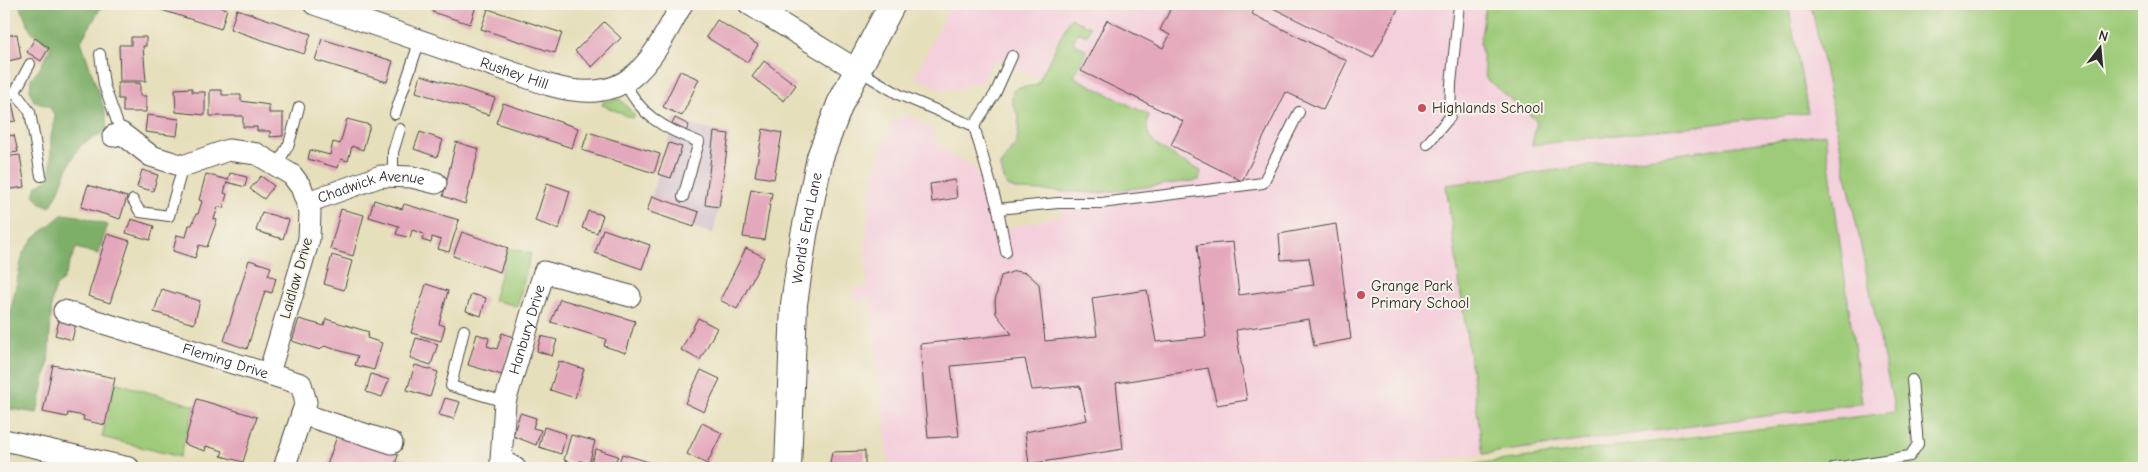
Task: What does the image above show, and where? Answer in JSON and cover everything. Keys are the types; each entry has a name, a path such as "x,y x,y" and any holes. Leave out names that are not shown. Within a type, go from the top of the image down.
{"street":[{"name":"Rushey Hill","path":"314,4 569,91 601,91 625,82 639,73 654,55 682,4"},
{"path":"750,4 857,70"},
{"name":"World's End Lane","path":"788,468 794,304 804,235 820,157 829,129 857,70 892,4"},
{"path":"117,134 151,156 183,166"},
{"name":"Laidlaw Drive","path":"183,166 228,150 257,154 277,165 297,181 308,202 311,227 309,239 269,373"},
{"name":"Chadwick Avenue","path":"308,202 366,181 393,175 436,183"},
{"name":"Hanbury Drive","path":"504,465 505,402 544,272 630,296"},
{"name":"Fleming Drive","path":"64,311 301,384 306,402 284,468"},
{"path":"302,414 392,443"},
{"path":"4,440 129,468"}],"lane":[{"path":"1427,144 1450,117 1451,84 1459,4"},
{"path":"395,114 420,40"},
{"path":"100,54 104,85 117,134"},
{"path":"1006,252 998,209 974,126 995,94 1012,56"},
{"path":"4,96 15,92 30,64"},
{"path":"857,70 900,95 974,126"},
{"path":"625,82 636,102 650,118 665,128 699,142 683,198"},
{"path":"15,92 30,112 41,176"},
{"path":"277,165 289,144 298,107"},
{"path":"998,209 1058,203 1101,203 1263,183 1298,112"},
{"path":"393,175 393,152 400,128"},
{"path":"133,200 140,212 169,216 183,166"},
{"path":"464,330 452,386 505,402"},
{"path":"1834,468 1910,456 1918,444 1912,380"}],"shaded area":[{"name":"Grange Park Primary School","path":"951,4 1811,4 1895,412 1361,468 889,468 870,300 853,301 853,289 868,287 865,252 869,200 879,157 892,123 906,114 928,126 937,142 950,156 974,166 992,229 1015,227 1062,215 1061,195 1058,193 1010,190 1004,186 998,165 1015,141 1017,122 1010,95 1013,89 1036,85 1039,78 994,60 983,81 956,90 939,89 915,77"},
{"path":"676,116 693,126 729,134 719,207 713,234 647,211"}],"green space":[{"path":"19,4 103,4 81,41 106,115 107,131 80,147 71,161 50,207 41,203 34,195 37,186 48,179 51,166 51,137 55,117 50,107 34,101 30,91 31,78 39,70 51,47 31,31"},
{"path":"1486,4 1788,4 1808,113 1532,145 1537,121 1486,79 1480,43"},
{"path":"1811,4 2144,4 2144,468 1441,468 1895,412"},
{"path":"1070,18 1090,27 1086,36 1078,32 1073,43 1087,50 1074,77 1149,115 1147,129 1152,140 1176,158 1201,171 1199,180 1099,193 1017,190 1006,185 1000,165 1016,143 1018,136 1019,118 1012,101 1013,91 1017,88 1037,85"},
{"path":"620,99 635,116 632,118 602,105 603,102"},
{"path":"1825,134 1862,403 1483,454 1446,185"},
{"path":"63,214 79,216 108,225 98,254 76,248 63,280 56,286 52,299 48,365 37,413 4,408 4,358 8,323 23,253 34,238"},
{"path":"508,248 531,254 517,306 493,300"},
{"path":"114,382 195,406 180,457 102,437"},
{"path":"397,458 430,468 394,468"}],"building":[{"path":"150,4 210,4 227,9 221,29 149,6"},
{"path":"435,4 471,4 476,6 470,24 432,12"},
{"path":"1173,4 1257,4 1252,14 1347,61 1323,110 1286,92 1242,181 1171,145 1183,121 1081,71 1107,20 1163,48 1170,35 1160,30"},
{"path":"1265,4 1398,4 1400,5 1373,58"},
{"path":"237,9 311,34 304,54 230,29"},
{"path":"488,9 562,33 555,53 481,29"},
{"path":"717,20 758,45 747,62 706,37"},
{"path":"604,22 621,38 592,67 575,51"},
{"path":"17,34 21,58 4,62 4,36"},
{"path":"131,37 146,37 146,46 143,46 146,81 120,81 119,45 131,45"},
{"path":"35,38 49,48 41,61 27,52"},
{"path":"322,39 393,61 387,82 315,60"},
{"path":"764,61 796,85 784,101 752,77"},
{"path":"680,71 699,79 682,116 663,107"},
{"path":"421,75 495,98 489,115 416,92"},
{"path":"118,83 140,83 140,96 146,96 146,112 123,112 123,99 118,99"},
{"path":"192,88 192,92 205,92 205,115 176,112 175,89"},
{"path":"210,90 222,90 222,95 241,95 241,101 269,105 269,113 283,113 283,136 270,137 270,131 257,131 257,127 243,127 243,116 210,116"},
{"path":"12,103 16,121 8,122 8,129 9,136 14,135 18,152 4,154 4,105"},
{"path":"503,103 578,128 572,148 496,123"},
{"path":"147,115 179,119 177,136 145,132"},
{"path":"675,118 689,125 686,131 672,124"},
{"path":"347,119 370,125 363,150 352,146 348,161 341,159 338,168 308,159 310,150 330,155 333,142 340,144"},
{"path":"763,129 782,133 774,179 755,176"},
{"path":"420,132 443,140 437,157 414,149"},
{"path":"588,132 660,154 654,173 582,150"},
{"path":"714,132 729,134 719,207 705,205"},
{"path":"456,142 479,149 465,204 443,196"},
{"path":"669,143 682,147 671,178 658,174"},
{"path":"20,155 25,187 4,190 4,157"},
{"path":"142,170 158,175 153,191 137,187"},
{"path":"230,173 247,177 245,187 227,182 224,193 227,194 223,208 218,207 214,219 217,220 207,247 199,245 195,258 173,251 177,235 186,237 189,225 192,225 196,214 198,214 202,201 199,200 206,174 228,180"},
{"path":"261,176 274,186 264,199 250,189"},
{"path":"955,180 957,198 932,202 930,184"},
{"path":"547,183 570,191 559,229 535,221"},
{"path":"88,185 127,197 120,219 81,207"},
{"path":"751,189 772,193 764,240 743,237"},
{"path":"652,196 699,212 694,227 647,211"},
{"path":"374,200 402,209 404,204 459,220 449,252 438,249 441,240 432,237 431,243 422,240 424,234 412,230 410,238 396,234 399,226 369,217"},
{"path":"341,209 364,215 353,256 330,249"},
{"path":"588,211 603,215 597,233 582,228"},
{"path":"262,212 289,220 283,239 256,231"},
{"path":"131,219 154,226 150,240 126,233"},
{"path":"1336,224 1351,339 1314,346 1309,319 1236,330 1247,400 1217,405 1208,368 1116,383 1123,449 1029,464 1025,432 1087,420 1080,386 1032,390 1025,359 951,366 959,436 928,438 920,344 1012,334 996,314 995,301 1001,276 1015,271 1027,273 1039,284 1045,341 1097,336 1092,298 1147,290 1156,342 1206,337 1197,245 1233,242 1239,295 1314,285 1309,258 1281,260 1279,234"},
{"path":"603,229 650,245 642,269 595,253"},
{"path":"462,232 508,248 500,272 453,256"},
{"path":"107,234 130,241 110,303 88,296"},
{"path":"746,248 764,257 737,309 720,300"},
{"path":"332,255 352,261 344,290 324,284"},
{"path":"249,260 271,267 268,275 276,278 272,293 265,291 247,349 224,341"},
{"path":"426,284 448,291 439,324 445,326 441,341 411,333"},
{"path":"162,289 200,301 194,324 154,312"},
{"path":"471,294 486,298 481,316 466,311"},
{"path":"560,299 635,321 626,353 604,346 606,339 551,322"},
{"path":"60,318 76,323 72,340 55,335"},
{"path":"698,318 717,328 700,360 681,350"},
{"path":"299,319 324,326 326,319 369,332 367,338 382,343 374,370 355,365 358,356 324,346 320,350 292,341"},
{"path":"502,333 513,337 502,375 468,365 477,334 489,338 487,346 497,349"},
{"path":"541,336 557,340 552,356 537,351"},
{"path":"416,338 438,344 431,365 410,358"},
{"path":"559,361 584,369 575,398 550,390"},
{"path":"53,365 115,378 105,425 83,420 84,416 68,413 67,417 43,412"},
{"path":"415,365 438,372 430,397 407,390"},
{"path":"701,370 720,379 704,412 685,403"},
{"path":"371,374 389,380 382,397 366,392"},
{"path":"445,398 460,402 454,419 439,415"},
{"path":"197,399 257,417 243,462 221,456 223,451 206,446 205,451 184,444"},
{"path":"520,413 536,418 533,428 541,430 536,445 513,436"},
{"path":"702,423 722,433 707,464 687,454"},
{"path":"544,427 566,434 561,454 539,447"},
{"path":"571,435 595,441 589,464 580,461 579,465 564,460"},
{"path":"337,436 398,455 394,468 326,468"},
{"path":"596,449 618,456 613,468 589,468"},
{"path":"865,451 865,468 829,468 832,452"},
{"path":"622,454 649,462 647,468 617,468"}],"place":[{"name":"Highlands School","path":"1422,108"},
{"name":"Grange Park Primary School","path":"1361,295"}]}
